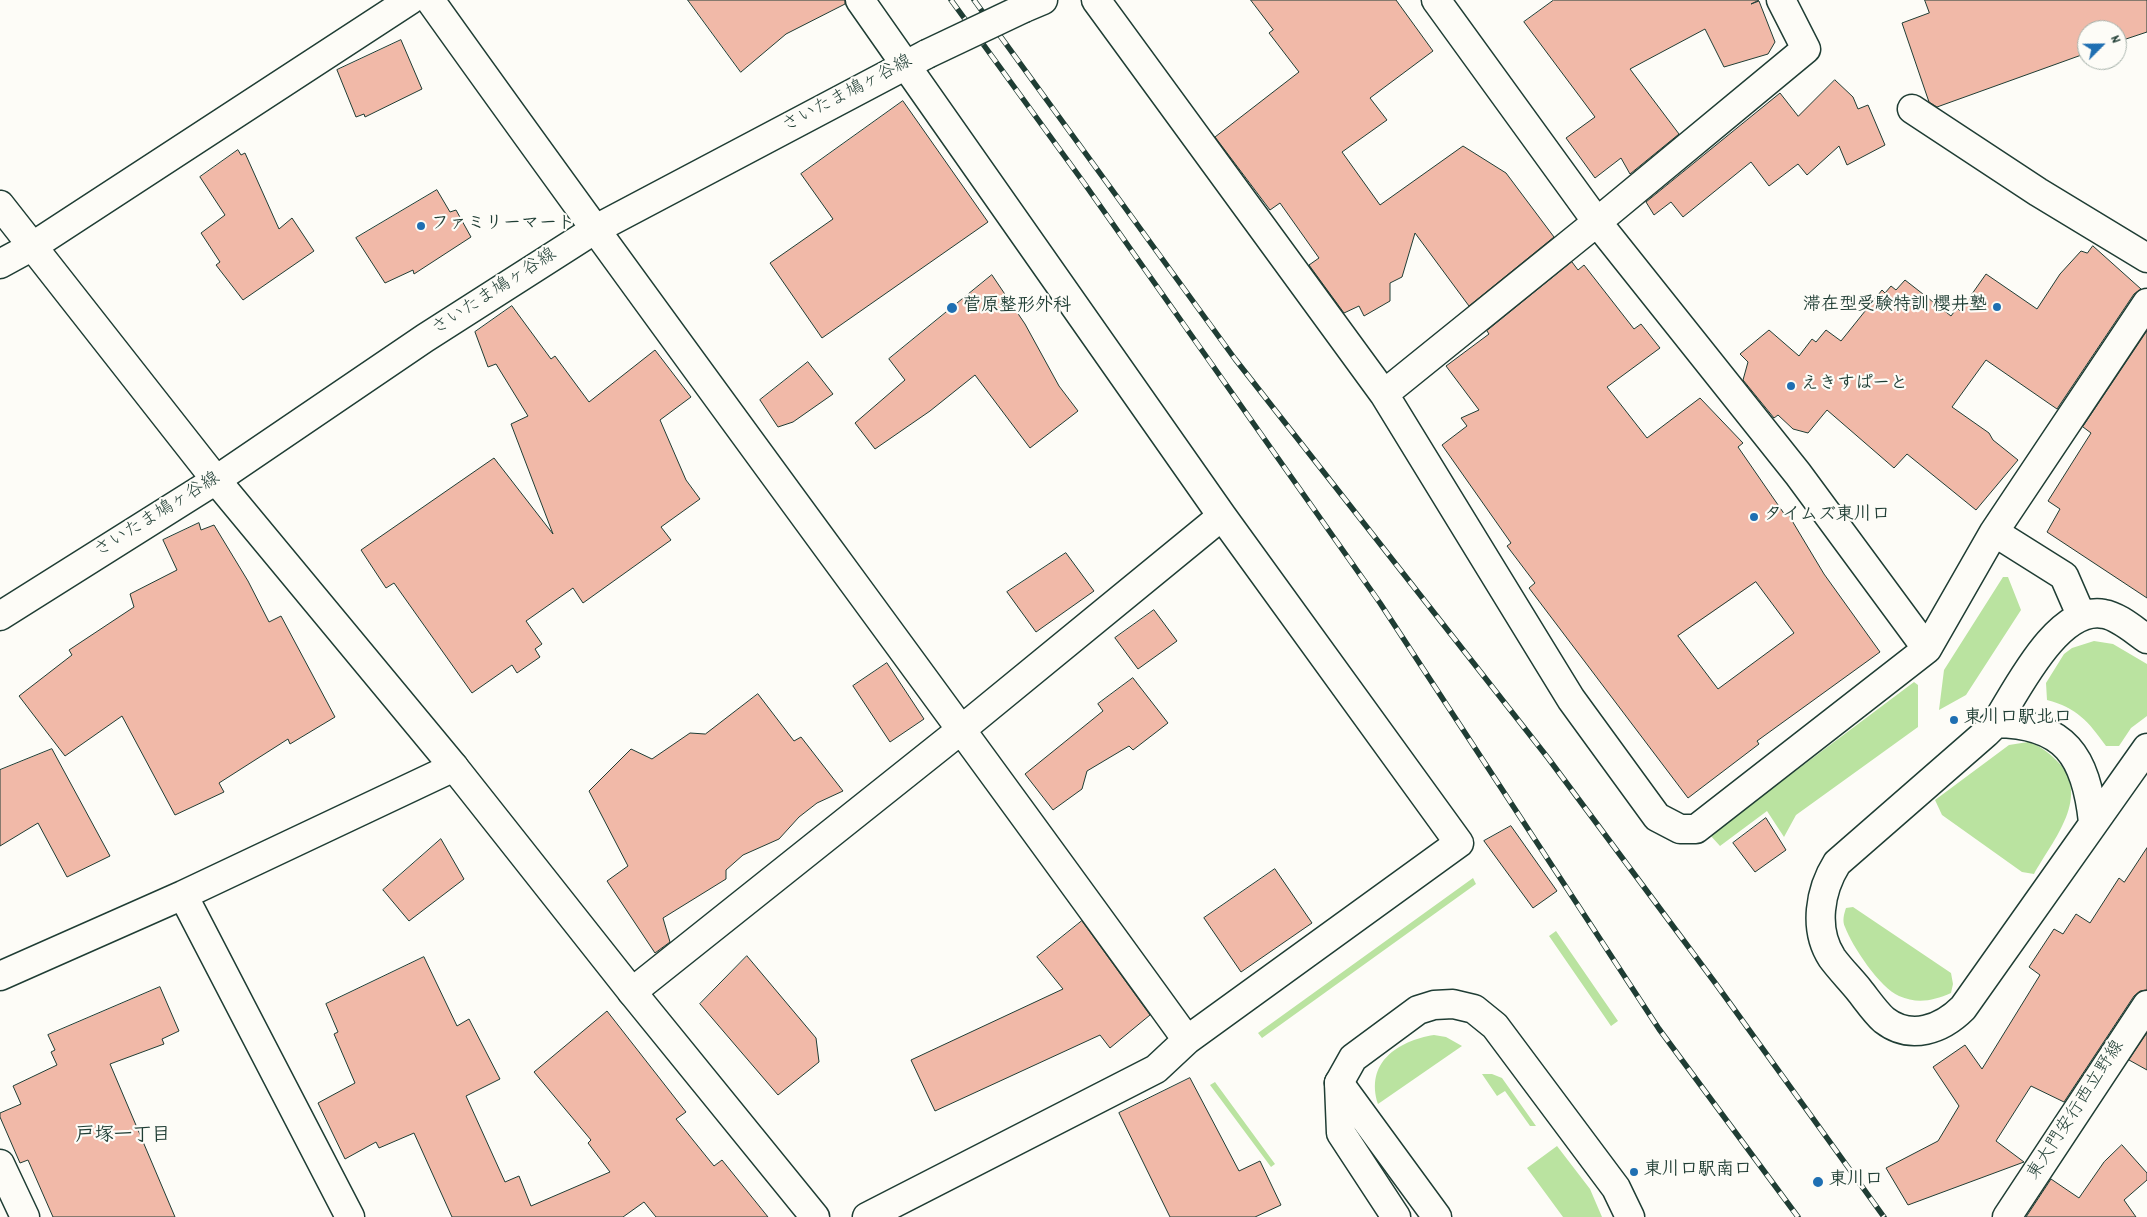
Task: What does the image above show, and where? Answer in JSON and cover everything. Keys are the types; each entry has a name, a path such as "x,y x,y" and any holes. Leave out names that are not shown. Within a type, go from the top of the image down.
{"street":[{"path":"0,264 33,246 410,0"},
{"path":"430,0 594,230 962,729 1187,1040"},
{"path":"860,0 916,59 1222,516 1458,843 1187,1040 1156,1069 867,1217"},
{"path":"1096,0 1384,394 1571,699 1657,817 1680,829 1696,829 1927,649 1994,532 2147,303"},
{"path":"1436,0 1597,222 1798,474 1927,649"},
{"path":"1384,394 1597,222 1806,49 1781,0"},
{"name":"さいたま鳩ヶ谷線","path":"0,616 216,480 425,338 594,230 916,59 1033,4"},
{"path":"1912,109 2038,192 2147,258"},
{"path":"0,205 216,480 454,767 632,992 815,1217"},
{"path":"632,992 962,729 1222,516"},
{"path":"1994,532 2064,576 2082,615"},
{"path":"2147,639 2107,614 2095,612 2082,615 2063,628 2046,645 1996,723 1844,856 1827,881 1823,891 1821,912 1823,932 1832,958 1883,1018 1898,1028 1917,1032 1937,1027 1955,1016 1971,999 2093,822 2147,748"},
{"path":"1996,723 2022,723 2042,729 2074,756 2087,783 2093,822"},
{"path":"0,976 183,895 454,767"},
{"path":"183,895 350,1217"},
{"path":"1396,1217 1341,1134 1339,1083 1353,1058 1418,1010 1434,1005 1454,1004 1474,1010 1495,1026 1616,1188 1630,1217"},
{"name":"東大門安行西立野線","path":"2007,1217 2147,1005"},
{"path":"1339,1083 1437,1217"},
{"path":"0,1164 25,1217"}],"green space":[{"path":"2003,577 2008,577 2021,610 1966,695 1939,710 1944,670"},
{"path":"2094,641 2113,644 2147,664 2147,716 2131,728 2119,746 2106,746 2093,729 2074,711 2047,700 2046,683 2064,654 2072,648"},
{"path":"1914,682 1918,685 1918,727 1796,815 1784,837 1767,811 1720,846 1710,835"},
{"path":"2028,742 2043,749 2056,760 2066,774 2071,788 2066,817 2034,874 2022,872 1942,815 1935,800 2009,745"},
{"path":"1473,878 1476,884 1262,1038 1258,1033"},
{"path":"1853,907 1951,973 1953,984 1951,993 1931,1000 1919,1001 1899,996 1884,985 1860,955 1844,925 1843,920 1846,908"},
{"path":"1556,931 1618,1021 1611,1026 1549,936"},
{"path":"1434,1035 1446,1037 1462,1046 1378,1104 1375,1090 1376,1077 1380,1066 1387,1056 1408,1043"},
{"path":"1482,1074 1492,1074 1502,1078 1536,1126 1530,1126 1505,1091 1497,1096"},
{"path":"1215,1082 1275,1164 1271,1167 1210,1085"},
{"path":"1557,1146 1590,1189 1602,1217 1563,1217 1527,1168"}],"building":[{"path":"688,0 845,0 845,4 786,34 741,72"},
{"path":"1251,0 1396,0 1433,51 1370,98 1387,120 1342,152 1380,205 1463,146 1506,173 1554,237 1469,306 1415,233 1402,277 1390,283 1390,301 1364,316 1359,306 1344,313 1309,265 1319,258 1280,203 1270,210 1215,137 1299,72 1269,33 1273,30"},
{"path":"1554,0 1759,0 1751,4 1759,1 1775,42 1768,54 1724,67 1705,29 1630,69 1679,134 1630,174 1621,158 1595,178 1566,138 1595,117 1524,22"},
{"path":"1925,0 2147,0 2147,32 2127,39 2127,20 2077,20 2077,57 1937,107 1929,102 1902,23 1929,13"},
{"path":"401,40 422,89 365,117 364,114 356,117 337,70"},
{"path":"1835,80 1853,97 1858,109 1868,105 1885,145 1847,165 1839,146 1807,175 1798,164 1769,186 1751,162 1683,217 1671,202 1654,215 1646,202 1780,93 1798,116"},
{"path":"903,101 988,222 822,338 770,263 833,219 801,174"},
{"path":"238,150 241,155 245,153 279,229 292,218 314,251 243,300 216,265 220,262 201,233 225,215 200,177"},
{"path":"437,190 450,212 456,210 471,237 414,274 413,270 385,283 356,238"},
{"path":"2093,246 2141,289 2134,294 2057,409 1986,360 1952,407 1989,433 1993,440 2018,460 1976,510 1907,454 1894,468 1827,410 1808,433 1793,429 1778,415 1774,418 1743,380 1748,362 1740,354 1769,330 1799,356 1812,339 1816,342 1826,330 1841,341 1882,290 1885,293 1891,286 1896,290 1905,280 1951,316 1957,308 1960,311 1986,274 2037,309 2060,274 2081,251 2087,253"},
{"path":"1572,262 1578,270 1584,265 1634,329 1641,324 1660,348 1607,387 1647,438 1700,398 1743,443 1738,447 1785,515 1788,514 1824,574 1880,652 1757,741 1759,744 1688,798 1529,588 1535,583 1507,546 1511,543 1442,445 1467,426 1461,418 1479,410 1446,366 1489,334 1487,331","holes":["1756,582 1794,633 1718,689 1678,636"]},
{"path":"992,275 1025,324 1059,386 1078,411 1030,448 975,375 930,411 875,449 855,423 905,380 889,359"},
{"path":"512,306 551,359 555,356 589,402 655,350 691,397 660,420 686,480 700,499 661,527 671,540 583,603 573,588 526,621 542,644 535,649 540,657 517,673 512,665 472,693 394,583 386,588 361,550 494,458 553,534 511,424 528,416 496,364 488,367 475,332"},
{"path":"2147,331 2147,598 2047,532 2060,509 2048,501 2091,433 2083,427"},
{"path":"808,362 833,394 793,422 778,427 760,400"},
{"path":"199,523 201,530 214,525 248,581 269,622 281,616 335,717 290,744 288,739 219,783 224,792 175,815 122,716 65,756 19,696 72,655 69,650 134,607 130,594 177,570 163,540"},
{"path":"1066,553 1094,591 1036,632 1007,592"},
{"path":"1154,610 1177,641 1138,669 1115,638"},
{"path":"887,663 924,719 890,742 853,686"},
{"path":"1133,678 1168,723 1133,750 1129,746 1087,771 1082,789 1053,810 1025,774 1103,711 1098,704"},
{"path":"758,694 794,741 801,737 843,791 817,803 799,817 779,839 743,855 726,870 726,879 663,918 670,942 655,953 607,881 628,866 589,791 631,749 652,759 690,733 705,734"},
{"path":"52,749 110,856 67,877 38,823 0,846 0,770"},
{"path":"1766,818 1786,850 1755,872 1733,843"},
{"path":"1511,826 1557,891 1533,908 1484,841"},
{"path":"441,839 464,879 409,921 383,890"},
{"path":"2147,848 2147,990 2140,991 2134,996 2064,1102 2031,1086 1996,1141 2024,1162 1908,1205 1886,1168 1938,1141 1959,1106 1933,1067 1965,1045 1982,1069 2040,975 2029,967 2054,929 2063,934 2076,914 2090,923 2119,878 2124,882"},
{"path":"1275,869 1312,923 1241,972 1204,918"},
{"path":"1082,921 1150,1015 1110,1048 1100,1035 935,1111 911,1060 1063,989 1037,957"},
{"path":"747,956 816,1038 819,1062 778,1095 700,1004"},
{"path":"424,957 457,1026 469,1019 500,1079 466,1096 505,1182 519,1176 531,1206 610,1172 588,1143 591,1140 534,1072 607,1011 686,1112 676,1119 714,1166 722,1160 768,1217 656,1217 644,1202 623,1217 452,1217 414,1133 379,1148 376,1142 345,1159 318,1103 355,1083 334,1034 338,1032 326,1004"},
{"path":"160,987 179,1031 162,1039 164,1044 110,1064 175,1217 53,1217 28,1160 20,1163 0,1113 21,1104 13,1086 57,1065 51,1052 55,1050 48,1035"},
{"path":"2147,1033 2147,1070 2129,1060"},
{"path":"1190,1078 1239,1171 1260,1161 1281,1205 1255,1217 1170,1217 1119,1113"},
{"path":"2122,1145 2147,1173 2147,1180 2124,1200 2136,1217 2026,1217 2051,1179 2079,1198 2104,1162"}],"railway":[{"path":"951,0 1084,183 1380,603 1659,1029 1798,1217"},
{"path":"974,0 1235,359 1548,758 1716,984 1884,1217"}],"place":[{"name":"ファミリーマート","path":"421,226"},
{"name":"滞在型受験特訓 櫻井塾","path":"1997,307"},
{"name":"菅原整形外科","path":"952,308"},
{"name":"えきすぱーと","path":"1791,386"},
{"name":"タイムズ東川口","path":"1754,517"},
{"name":"東川口駅北口","path":"1954,720"},
{"name":"東川口駅南口","path":"1634,1172"},
{"name":"東川口","path":"1818,1182"}],"district":[{"name":"戸塚一丁目","path":"123,1137"}]}
